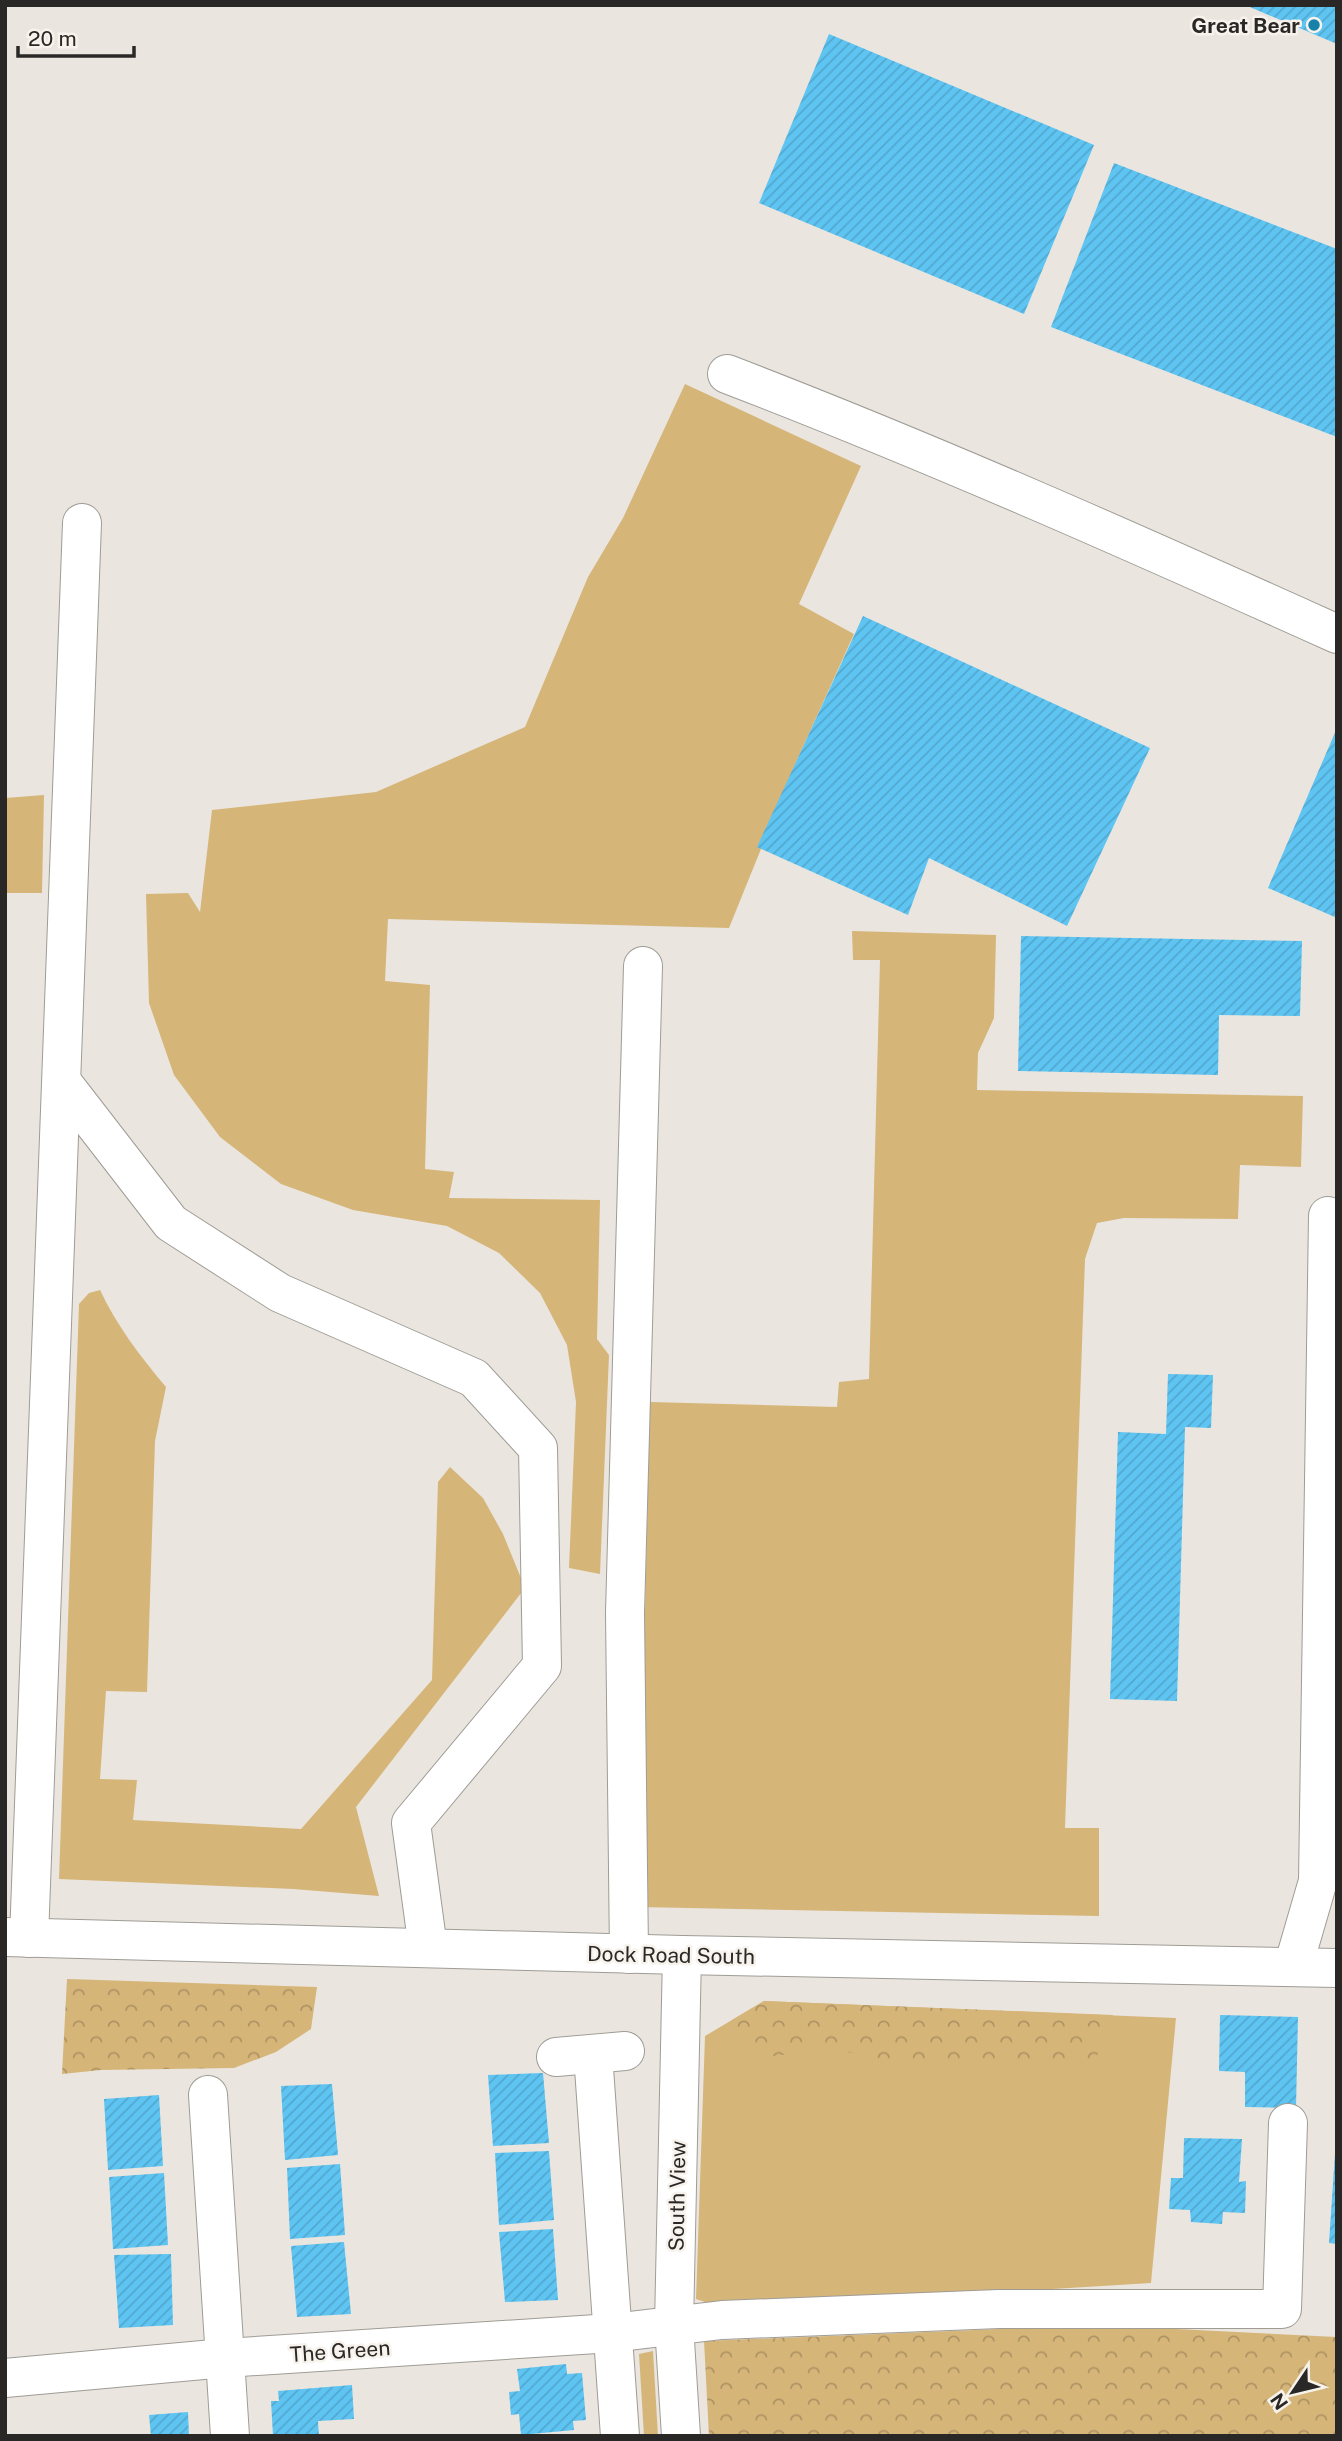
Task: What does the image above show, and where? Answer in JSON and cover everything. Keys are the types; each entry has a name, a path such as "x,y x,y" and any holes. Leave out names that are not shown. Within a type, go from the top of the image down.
{"street":[{"path":"727,374 860,425 1020,493 1337,634"},
{"path":"17,1937 62,1082 82,523"},
{"path":"629,1954 625,1613 643,966"},
{"path":"62,1082 171,1223 280,1293 474,1378 538,1448 541,1666 411,1823 428,1948"},
{"path":"1293,1968 1318,1881 1328,1216"},
{"name":"Dock Road South","path":"17,1937 629,1954 1337,1968"},
{"name":"South View","path":"681,2436 674,2325 682,1955"},
{"path":"591,2054 620,2436"},
{"path":"208,2095 230,2436"},
{"name":"The Green","path":"5,2378 225,2358 612,2333 722,2320 999,2309 1282,2309 1287,2123"}],"green space":[{"path":"685,384 861,466 799,604 854,634 797,760 729,928 388,919 385,981 430,985 425,1169 454,1172 449,1198 600,1200 597,1339 609,1355 600,1574 569,1568 576,1402 567,1345 540,1293 499,1253 447,1226 353,1210 281,1184 220,1137 174,1075 149,1003 146,894 188,893 200,912 212,810 376,792 525,727 588,577 623,518"},
{"path":"44,795 42,893 5,893 5,798"},
{"path":"852,931 996,935 994,1018 978,1053 977,1090 1303,1096 1301,1167 1240,1165 1238,1219 1124,1218 1097,1223 1085,1259 1065,1828 1099,1828 1099,1916 638,1907 650,1402 837,1407 839,1382 869,1379 880,960 853,960"},
{"path":"100,1290 130,1340 166,1387 155,1441 147,1692 106,1691 100,1779 137,1780 133,1820 301,1829 432,1680 438,1482 450,1467 483,1498 503,1534 525,1588 356,1807 379,1896 293,1889 59,1879 79,1304 89,1293"},
{"path":"67,1979 317,1987 311,2029 276,2052 234,2068 101,2070 62,2074"},
{"path":"764,2001 1176,2018 1151,2283 726,2309 696,2299 705,2036"},
{"path":"764,2001 1113,2015 1093,2066 892,2061 832,2049 757,2058 732,2020"},
{"path":"1096,2325 1337,2337 1337,2436 709,2436 704,2341"},
{"path":"653,2351 658,2436 644,2436 639,2354"}],"building":[{"name":"Great Bear","path":"1245,5 1337,5 1337,44"},
{"path":"829,34 1094,145 1024,314 759,203"},
{"path":"1114,163 1337,249 1337,437 1051,327"},
{"path":"863,616 1150,748 1067,926 929,858 908,915 757,847"},
{"path":"1337,728 1337,918 1268,888"},
{"path":"1021,936 1302,941 1300,1016 1219,1015 1218,1075 1018,1071"},
{"path":"1168,1374 1213,1375 1211,1428 1185,1427 1177,1701 1110,1699 1118,1432 1166,1434"},
{"path":"1220,2015 1298,2017 1296,2108 1245,2107 1245,2072 1219,2071"},
{"path":"543,2073 549,2143 493,2146 488,2075"},
{"path":"332,2084 338,2155 285,2160 281,2086"},
{"path":"159,2095 163,2166 108,2170 104,2099"},
{"path":"1184,2138 1242,2139 1239,2182 1246,2181 1245,2213 1223,2212 1222,2224 1191,2222 1190,2210 1169,2209 1171,2178 1183,2178"},
{"path":"549,2151 554,2220 499,2225 495,2153"},
{"path":"1337,2153 1337,2244 1329,2243"},
{"path":"340,2164 345,2235 290,2239 287,2168"},
{"path":"164,2173 168,2245 113,2249 109,2177"},
{"path":"553,2229 558,2300 505,2302 499,2232"},
{"path":"344,2242 351,2314 297,2317 291,2246"},
{"path":"171,2254 173,2325 119,2328 114,2255"},
{"path":"566,2364 567,2374 582,2373 586,2420 573,2421 574,2430 521,2435 519,2414 511,2415 509,2392 520,2391 517,2369"},
{"path":"352,2385 354,2419 318,2421 319,2436 273,2436 271,2401 279,2401 278,2391"},
{"path":"188,2412 189,2436 151,2436 149,2415"}],"place":[{"name":"Great Bear","path":"1314,25"}]}
